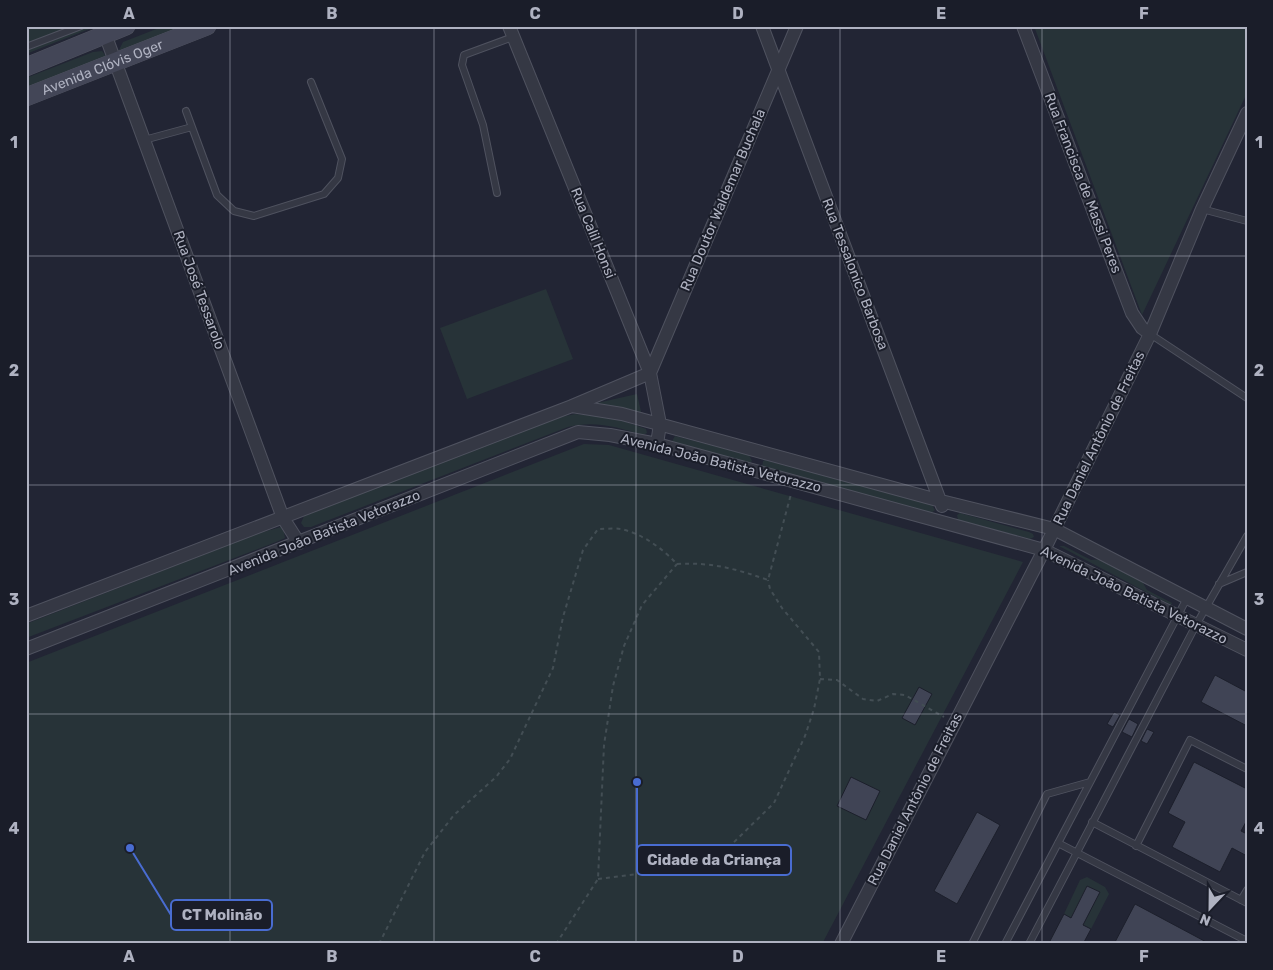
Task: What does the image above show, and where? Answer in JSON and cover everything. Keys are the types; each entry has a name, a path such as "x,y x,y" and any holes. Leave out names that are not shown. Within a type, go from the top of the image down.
{"main road":[{"name":"Avenida Clóvis Oger","path":"26,67 126,26"},
{"name":"Avenida Clóvis Oger","path":"26,97 207,26"}],"street":[{"name":"Rua Tessalonico Barbosa","path":"762,26 949,522"},
{"name":"Rua Doutor Waldemar Buchala","path":"650,374 797,26"},
{"name":"Rua Francisca de Massi Peres","path":"1023,26 1132,313 1142,328 1150,334"},
{"name":"Rua Calil Honsi","path":"511,32 650,374 660,424 657,444"},
{"name":"Rua José Tessarolo","path":"105,34 283,518 299,543"},
{"name":"Rua Daniel Antônio de Freitas","path":"840,944 1044,550 1150,334 1202,209 1242,135 1247,113"},
{"path":"572,406 650,374"},
{"name":"Avenida João Batista Vetorazzo","path":"26,616 572,406 622,414 941,502 1054,529 1247,629"},
{"name":"Avenida João Batista Vetorazzo","path":"26,649 578,432 610,435 657,444 755,472 949,522 1044,550 1247,650"},
{"path":"755,472 760,452"}],"lane":[{"path":"26,48 82,26"},
{"path":"497,193 483,126 462,65 462,59 464,55 511,32"},
{"path":"186,111 218,195 234,211 254,216 324,194 338,178 342,159 311,82"},
{"path":"144,140 192,127"},
{"path":"1202,209 1247,221"},
{"path":"1150,334 1247,398"},
{"path":"1029,944 1196,624 1247,536"},
{"path":"1219,584 1247,572"},
{"path":"1005,944 1187,597"},
{"path":"1136,846 1190,740 1247,770"},
{"path":"972,944 1047,794 1090,782"},
{"path":"1092,822 1244,901 1247,890"},
{"path":"1058,843 1247,941"}],"path":[{"path":"598,879 693,867 728,848 774,804 814,709 820,679 819,652 782,608 770,589 768,580 795,482"},
{"path":"379,944 424,852 454,815 496,777 510,759 553,668 563,617 583,550 598,529 622,529 651,542 665,551 677,564"},
{"path":"556,944 598,879 604,745 613,686 624,646 642,605 677,564 703,563 735,569 768,580"},
{"path":"820,679 837,680 862,699 877,701 893,694 905,695 954,723"}],"shaded area":[{"path":"26,26 97,26 26,54"},
{"path":"164,26 195,26 122,53 119,50 123,42"},
{"path":"1034,26 1247,26 1247,93 1142,315"},
{"path":"102,51 105,55 104,61 26,92 26,78 93,52"},
{"path":"546,289 573,359 467,399 440,328"},
{"path":"637,394 642,416 588,405"},
{"path":"575,414 615,418 646,429 647,433 643,435 597,424 568,427 311,527 304,527 301,523 304,516 556,418"},
{"path":"675,436 749,455 752,461 749,464 673,444 672,441"},
{"path":"584,444 609,445 1023,562 822,944 26,944 26,663"},
{"path":"763,461 932,505 935,510 930,514 762,468"},
{"path":"960,513 1029,532 1034,537 1030,539 958,520 957,515"},
{"path":"281,527 285,538 276,542 26,638 26,624 259,533"},
{"path":"1059,546 1064,546 1091,560 1102,559 1142,581 1147,590 1172,603 1171,605"},
{"path":"1087,877 1105,887 1109,894 1091,929 1064,914 1080,880"}],"building":[{"path":"1215,675 1247,692 1247,726 1201,702"},
{"path":"919,687 932,694 915,725 902,718"},
{"path":"1114,712 1120,715 1113,727 1107,724"},
{"path":"1129,719 1138,724 1132,737 1122,732"},
{"path":"1147,729 1154,732 1147,744 1141,741"},
{"path":"1194,762 1247,789 1247,820 1241,831 1247,834 1247,856 1232,848 1220,872 1172,847 1185,822 1168,813"},
{"path":"851,777 880,791 866,820 837,806"},
{"path":"977,812 1000,825 957,904 934,891"},
{"path":"1087,886 1100,892 1083,925 1091,929 1083,944 1056,944 1050,941 1064,914 1071,918"},
{"path":"1135,904 1210,944 1114,944"}],"place":[{"name":"Cidade da Criança","path":"637,782"},
{"name":"CT Molinão","path":"130,848"}]}
